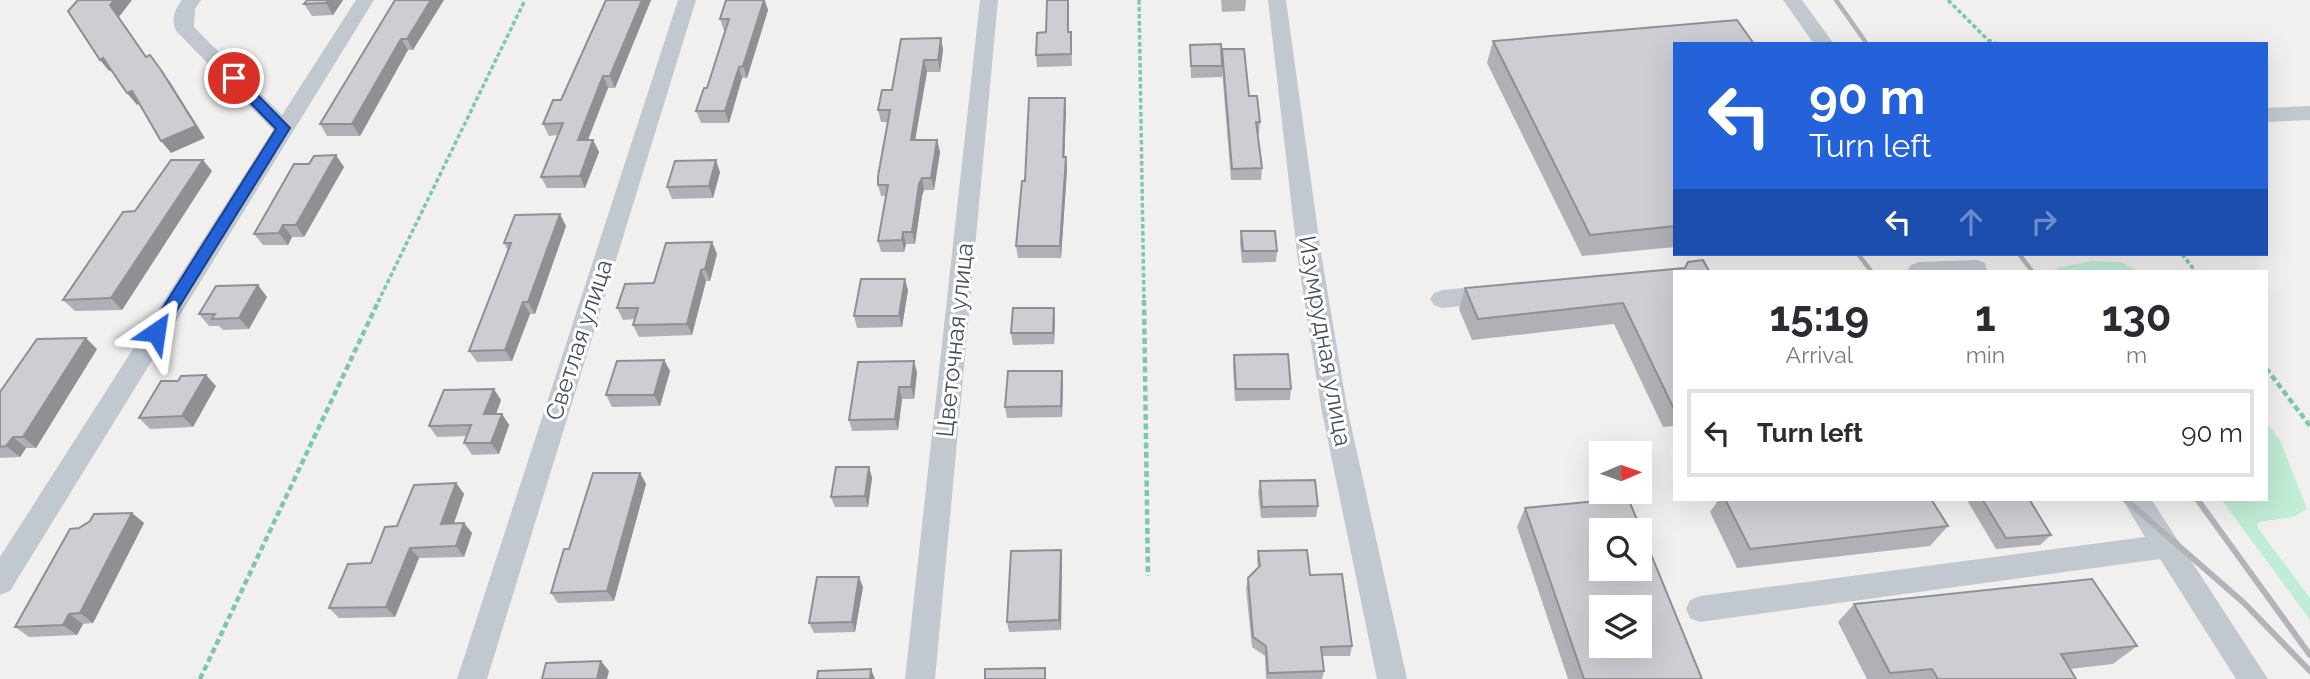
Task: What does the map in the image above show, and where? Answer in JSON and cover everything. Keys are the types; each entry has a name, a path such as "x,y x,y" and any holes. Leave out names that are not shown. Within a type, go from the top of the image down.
{"street":[{"path":"192,0 185,9 184,28 283,128"},
{"path":"0,582 365,0"},
{"name":"Светлая улица","path":"472,679 687,0"},
{"name":"Цветочная улица","path":"920,679 989,0"},
{"name":"Изумрудная улица","path":"1277,0 1309,253 1334,407 1392,679"},
{"path":"1792,0 1823,42"},
{"path":"2268,115 2310,113"},
{"path":"1928,270 1975,265"},
{"path":"1442,299 1523,292"},
{"path":"2137,501 2253,679"},
{"path":"1700,609 2167,546"}],"path":[{"path":"200,679 405,244 525,0"},
{"path":"1139,0 1148,576"},
{"path":"1948,0 1993,42"},
{"path":"2184,256 2194,270"},
{"path":"2268,371 2310,426"}],"green space":[{"path":"2092,261 2121,262 2136,270 2057,270"},
{"path":"2268,425 2280,440 2307,509 2294,517 2258,522 2258,528 2310,598 2310,620 2222,501 2268,501"}],"building":[{"path":"78,0 114,0 110,5 146,57 150,55 161,70 196,126 161,141 132,91 127,93 103,58 100,60 68,11"},
{"path":"307,0 328,0 326,3 304,4"},
{"path":"395,0 431,0 407,39 401,39 352,124 320,124"},
{"path":"606,0 642,0 610,76 603,76 578,140 593,140 580,176 541,177 563,123 543,124 553,100 561,100"},
{"path":"726,0 764,0 725,111 696,111 704,88 707,88 729,19 720,19"},
{"path":"1047,0 1068,0 1071,54 1036,55 1037,33 1046,32"},
{"path":"1737,20 1753,42 1673,42 1673,226 1590,235 1493,41"},
{"path":"941,38 938,60 924,60 911,140 937,140 931,178 922,178 919,184 912,232 903,232 902,240 878,241 888,185 878,185 878,176 890,110 878,110 882,90 892,90 901,39"},
{"path":"1221,44 1222,66 1191,66 1190,45"},
{"path":"1222,49 1244,49 1249,96 1257,96 1260,122 1256,122 1262,168 1232,169"},
{"path":"1029,98 1065,98 1063,157 1066,157 1060,246 1016,246 1022,181 1025,181"},
{"path":"336,155 296,225 283,225 279,233 254,234 294,164 309,164 314,156"},
{"path":"171,160 203,160 111,298 63,300 123,212 135,211"},
{"path":"716,160 709,186 667,187 675,161"},
{"path":"560,214 528,302 523,302 505,350 469,351 511,243 504,243 515,215"},
{"path":"1241,231 1275,231 1277,251 1243,251"},
{"path":"712,242 705,269 701,270 687,324 633,325 638,308 617,308 625,284 654,283 666,243"},
{"path":"1703,260 1708,270 1673,270 1673,407 1623,303 1478,319 1465,288 1685,268 1688,262"},
{"path":"861,279 905,279 899,316 854,316"},
{"path":"258,285 239,318 212,319 215,314 199,314 216,286"},
{"path":"1013,308 1054,308 1053,333 1011,333"},
{"path":"86,338 23,437 13,437 6,446 0,447 0,392 37,339"},
{"path":"1288,354 1291,389 1236,389 1234,355"},
{"path":"664,360 654,395 606,395 617,361"},
{"path":"914,361 911,387 899,387 895,419 849,420 858,362"},
{"path":"1008,371 1062,371 1061,406 1005,407"},
{"path":"206,375 182,416 139,418 161,381 178,381 181,376"},
{"path":"494,389 484,414 502,414 491,443 464,443 471,425 429,426 444,390"},
{"path":"836,467 869,467 865,496 831,497"},
{"path":"593,473 640,473 607,591 551,593 564,549 569,549"},
{"path":"1315,480 1318,506 1262,507 1260,481"},
{"path":"456,483 441,524 464,523 456,546 410,548 386,607 329,608 348,564 371,563 385,527 397,526 414,485"},
{"path":"1726,501 1932,501 1948,526 1750,549"},
{"path":"1983,501 2030,501 2051,535 2006,538"},
{"path":"1589,502 1589,504 1630,504 1636,518 1589,518 1589,581 1652,581 1652,557 1702,679 1584,679 1525,508"},
{"path":"132,513 80,613 69,614 63,625 15,627 70,529 79,528 90,521 94,514"},
{"path":"1061,550 1059,620 1007,622 1011,551"},
{"path":"1307,550 1310,575 1342,574 1352,646 1321,647 1324,671 1268,673 1266,646 1253,637 1248,578 1260,566 1258,551"},
{"path":"817,577 859,577 852,622 809,623"},
{"path":"2092,579 2137,646 2061,654 2076,679 1938,679 1932,669 1890,673 1854,604"},
{"path":"601,661 597,679 542,679 546,663"},
{"path":"1045,668 1045,679 985,679 985,669"},
{"path":"871,669 870,679 817,679 818,671"}],"railway":[{"path":"1836,0 1866,42"},
{"path":"1860,256 1870,270"},
{"path":"2021,256 2031,270"},
{"path":"2127,501 2244,603 2310,671"},
{"path":"2198,501 2310,655"}],"route":[{"path":"156,332 283,128 234,78"}]}
